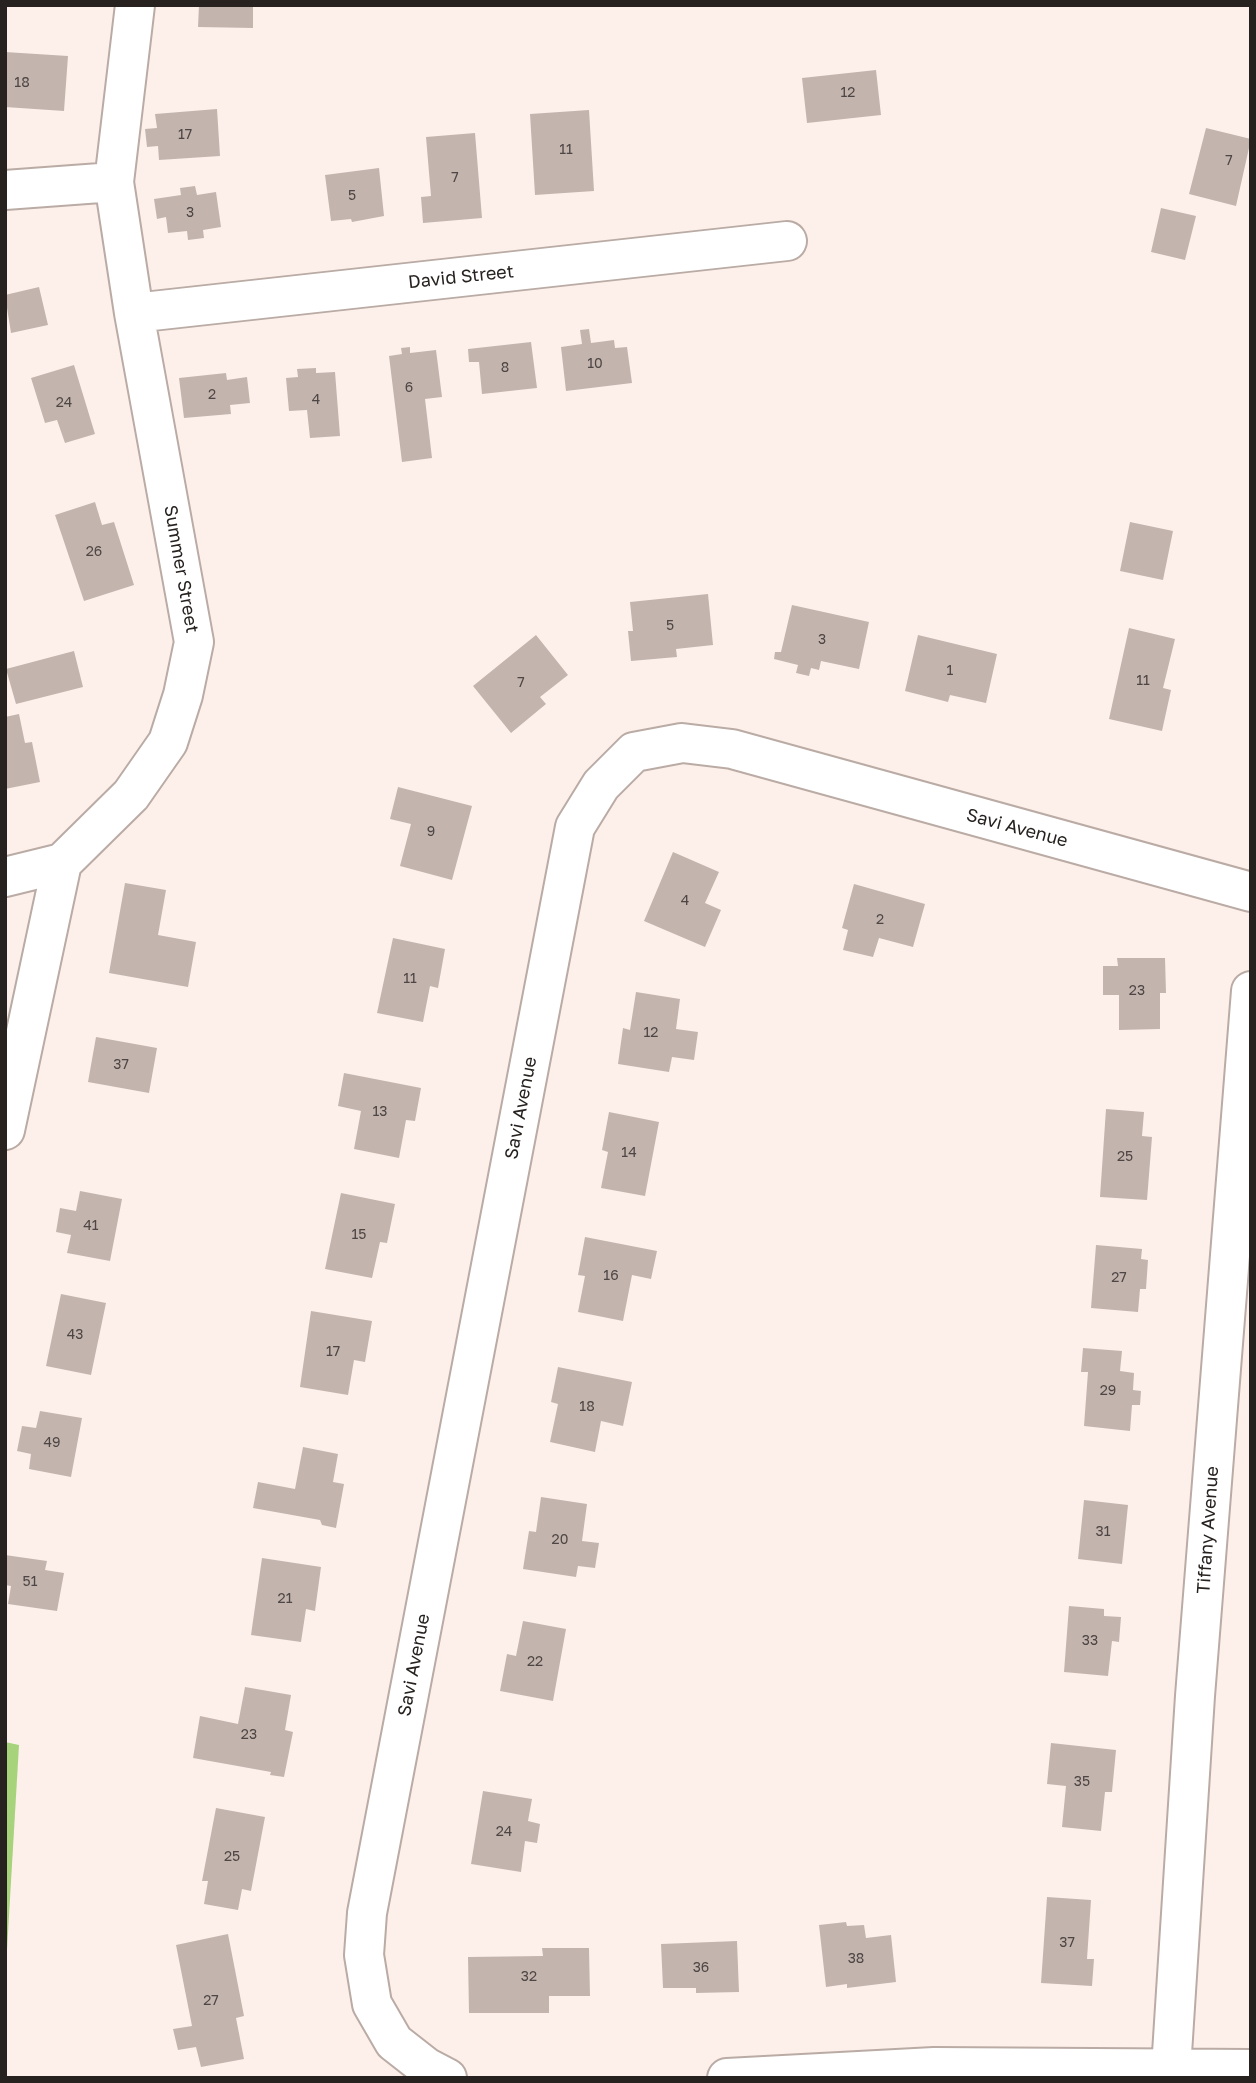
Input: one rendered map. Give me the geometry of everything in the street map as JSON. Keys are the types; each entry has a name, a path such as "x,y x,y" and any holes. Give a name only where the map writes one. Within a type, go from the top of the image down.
{"street":[{"name":"Summer Street","path":"62,863 131,795 167,742 183,695 194,642 134,313 114,182 135,5"},
{"path":"5,190 114,182"},
{"name":"David Street","path":"134,313 787,241"},
{"name":"Savi Avenue","path":"447,2078 426,2067 394,2042 372,2004 364,1955 367,1913 575,827 601,785 634,752 682,743 732,750 1251,892"},
{"path":"5,877 62,863 5,1130"},
{"name":"Tiffany Avenue","path":"1171,2069 1195,1696 1244,1163 1251,991"},
{"path":"727,2078 934,2067 1251,2069"}],"green space":[{"path":"5,1742 19,1745 5,1984"}],"building":[{"path":"199,5 253,5 253,28 198,27"},
{"path":"5,52 68,56 64,111 5,107"},
{"path":"876,70 881,115 807,123 802,78"},
{"path":"217,109 220,156 159,160 158,146 147,147 145,129 157,128 155,114"},
{"path":"589,110 594,191 535,195 530,114"},
{"path":"1206,128 1251,139 1236,206 1189,194"},
{"path":"475,133 482,218 423,223 421,197 431,196 426,137"},
{"path":"379,168 384,216 352,222 351,219 331,221 325,175"},
{"path":"195,186 197,195 216,192 221,227 203,230 204,238 188,240 187,231 168,233 166,217 157,219 154,199 181,195 180,188"},
{"path":"1161,208 1196,216 1185,260 1151,252"},
{"path":"39,287 48,325 11,333 5,295"},
{"path":"589,329 591,343 614,340 615,348 627,347 632,383 566,391 561,347 582,344 580,330"},
{"path":"531,342 537,388 482,394 479,362 469,362 468,349"},
{"path":"410,347 410,353 436,350 442,397 425,399 432,458 402,462 389,356 402,354 401,348"},
{"path":"74,365 95,434 65,443 57,420 45,423 31,378"},
{"path":"316,368 316,373 335,372 340,436 310,438 307,410 289,411 286,378 298,377 297,369"},
{"path":"226,373 227,380 247,377 250,403 230,405 231,414 184,418 179,378"},
{"path":"95,502 102,525 114,522 134,585 84,601 55,515"},
{"path":"1130,522 1173,531 1163,580 1120,571"},
{"path":"708,594 713,645 676,649 677,657 631,661 628,631 633,631 630,602"},
{"path":"792,605 869,622 859,669 821,661 819,670 811,668 809,676 796,673 798,665 774,659 775,652 781,652"},
{"path":"1129,628 1175,639 1163,688 1171,690 1162,731 1109,719"},
{"path":"536,635 568,675 540,697 546,704 511,733 473,686"},
{"path":"918,635 997,654 986,703 950,695 948,702 905,691"},
{"path":"74,651 83,687 16,704 6,669"},
{"path":"19,714 25,743 32,742 40,782 5,789 5,717"},
{"path":"398,787 472,806 452,880 400,866 411,824 390,819"},
{"path":"673,852 719,872 705,903 721,910 705,947 644,921"},
{"path":"125,883 166,890 158,935 196,942 188,987 109,973"},
{"path":"854,884 925,904 913,947 879,938 873,957 843,950 848,930 842,928"},
{"path":"393,938 445,949 438,988 430,986 423,1022 377,1013"},
{"path":"1117,958 1165,958 1166,993 1160,993 1160,1029 1119,1030 1119,995 1103,995 1103,966 1118,966"},
{"path":"636,992 680,999 676,1029 698,1032 694,1060 672,1057 669,1072 618,1064 623,1028 630,1030"},
{"path":"96,1037 157,1048 149,1093 88,1082"},
{"path":"344,1073 421,1088 415,1121 406,1120 399,1158 354,1149 361,1111 338,1106"},
{"path":"1106,1109 1144,1112 1142,1136 1152,1137 1147,1200 1100,1197"},
{"path":"609,1112 659,1122 645,1196 601,1188 608,1152 602,1150"},
{"path":"80,1191 122,1199 110,1261 67,1253 71,1235 56,1232 60,1208 76,1211"},
{"path":"341,1193 395,1204 387,1243 380,1242 372,1278 325,1269"},
{"path":"585,1237 657,1251 651,1279 632,1275 623,1321 578,1312 585,1276 578,1275"},
{"path":"1096,1245 1142,1249 1141,1259 1148,1260 1146,1289 1140,1289 1138,1312 1091,1308"},
{"path":"61,1294 106,1303 91,1375 46,1366"},
{"path":"311,1311 372,1321 365,1362 354,1360 348,1395 300,1387"},
{"path":"1083,1348 1122,1351 1120,1371 1134,1373 1133,1390 1141,1391 1140,1405 1132,1405 1130,1431 1084,1426 1088,1372 1081,1372"},
{"path":"558,1367 632,1382 623,1426 601,1421 595,1452 550,1442 558,1404 551,1402"},
{"path":"40,1411 82,1418 71,1477 29,1469 31,1454 17,1451 22,1426 36,1428"},
{"path":"303,1447 338,1454 333,1482 344,1484 336,1528 322,1525 320,1520 253,1508 258,1482 295,1489"},
{"path":"541,1497 587,1504 582,1541 599,1543 595,1568 578,1566 576,1577 523,1569 529,1531 536,1532"},
{"path":"1084,1500 1128,1505 1122,1564 1078,1559"},
{"path":"5,1555 47,1561 45,1570 64,1573 57,1611 8,1604 11,1586 5,1585"},
{"path":"262,1558 321,1567 315,1611 306,1609 301,1642 251,1635"},
{"path":"1069,1606 1104,1609 1104,1616 1121,1617 1119,1642 1112,1641 1108,1676 1064,1672"},
{"path":"523,1621 566,1629 553,1701 500,1691 507,1654 516,1656"},
{"path":"245,1687 291,1695 285,1730 293,1732 284,1777 270,1775 271,1772 193,1758 200,1716 238,1724"},
{"path":"1051,1743 1116,1750 1112,1792 1105,1792 1101,1831 1062,1827 1066,1786 1047,1784"},
{"path":"483,1791 532,1799 528,1821 540,1824 537,1843 525,1841 521,1872 471,1864"},
{"path":"216,1808 265,1817 251,1891 242,1889 238,1910 204,1904 208,1881 202,1881"},
{"path":"1047,1897 1091,1900 1087,1959 1094,1959 1092,1986 1041,1983"},
{"path":"846,1922 847,1926 864,1925 866,1938 891,1935 896,1982 847,1988 847,1984 826,1987 819,1925"},
{"path":"228,1934 244,2016 236,2018 244,2059 201,2067 196,2047 178,2050 173,2029 192,2026 176,1945"},
{"path":"737,1941 739,1992 696,1993 696,1988 663,1988 661,1944"},
{"path":"542,1948 589,1948 590,1996 549,1996 549,2013 469,2013 468,1957 543,1956"}]}
